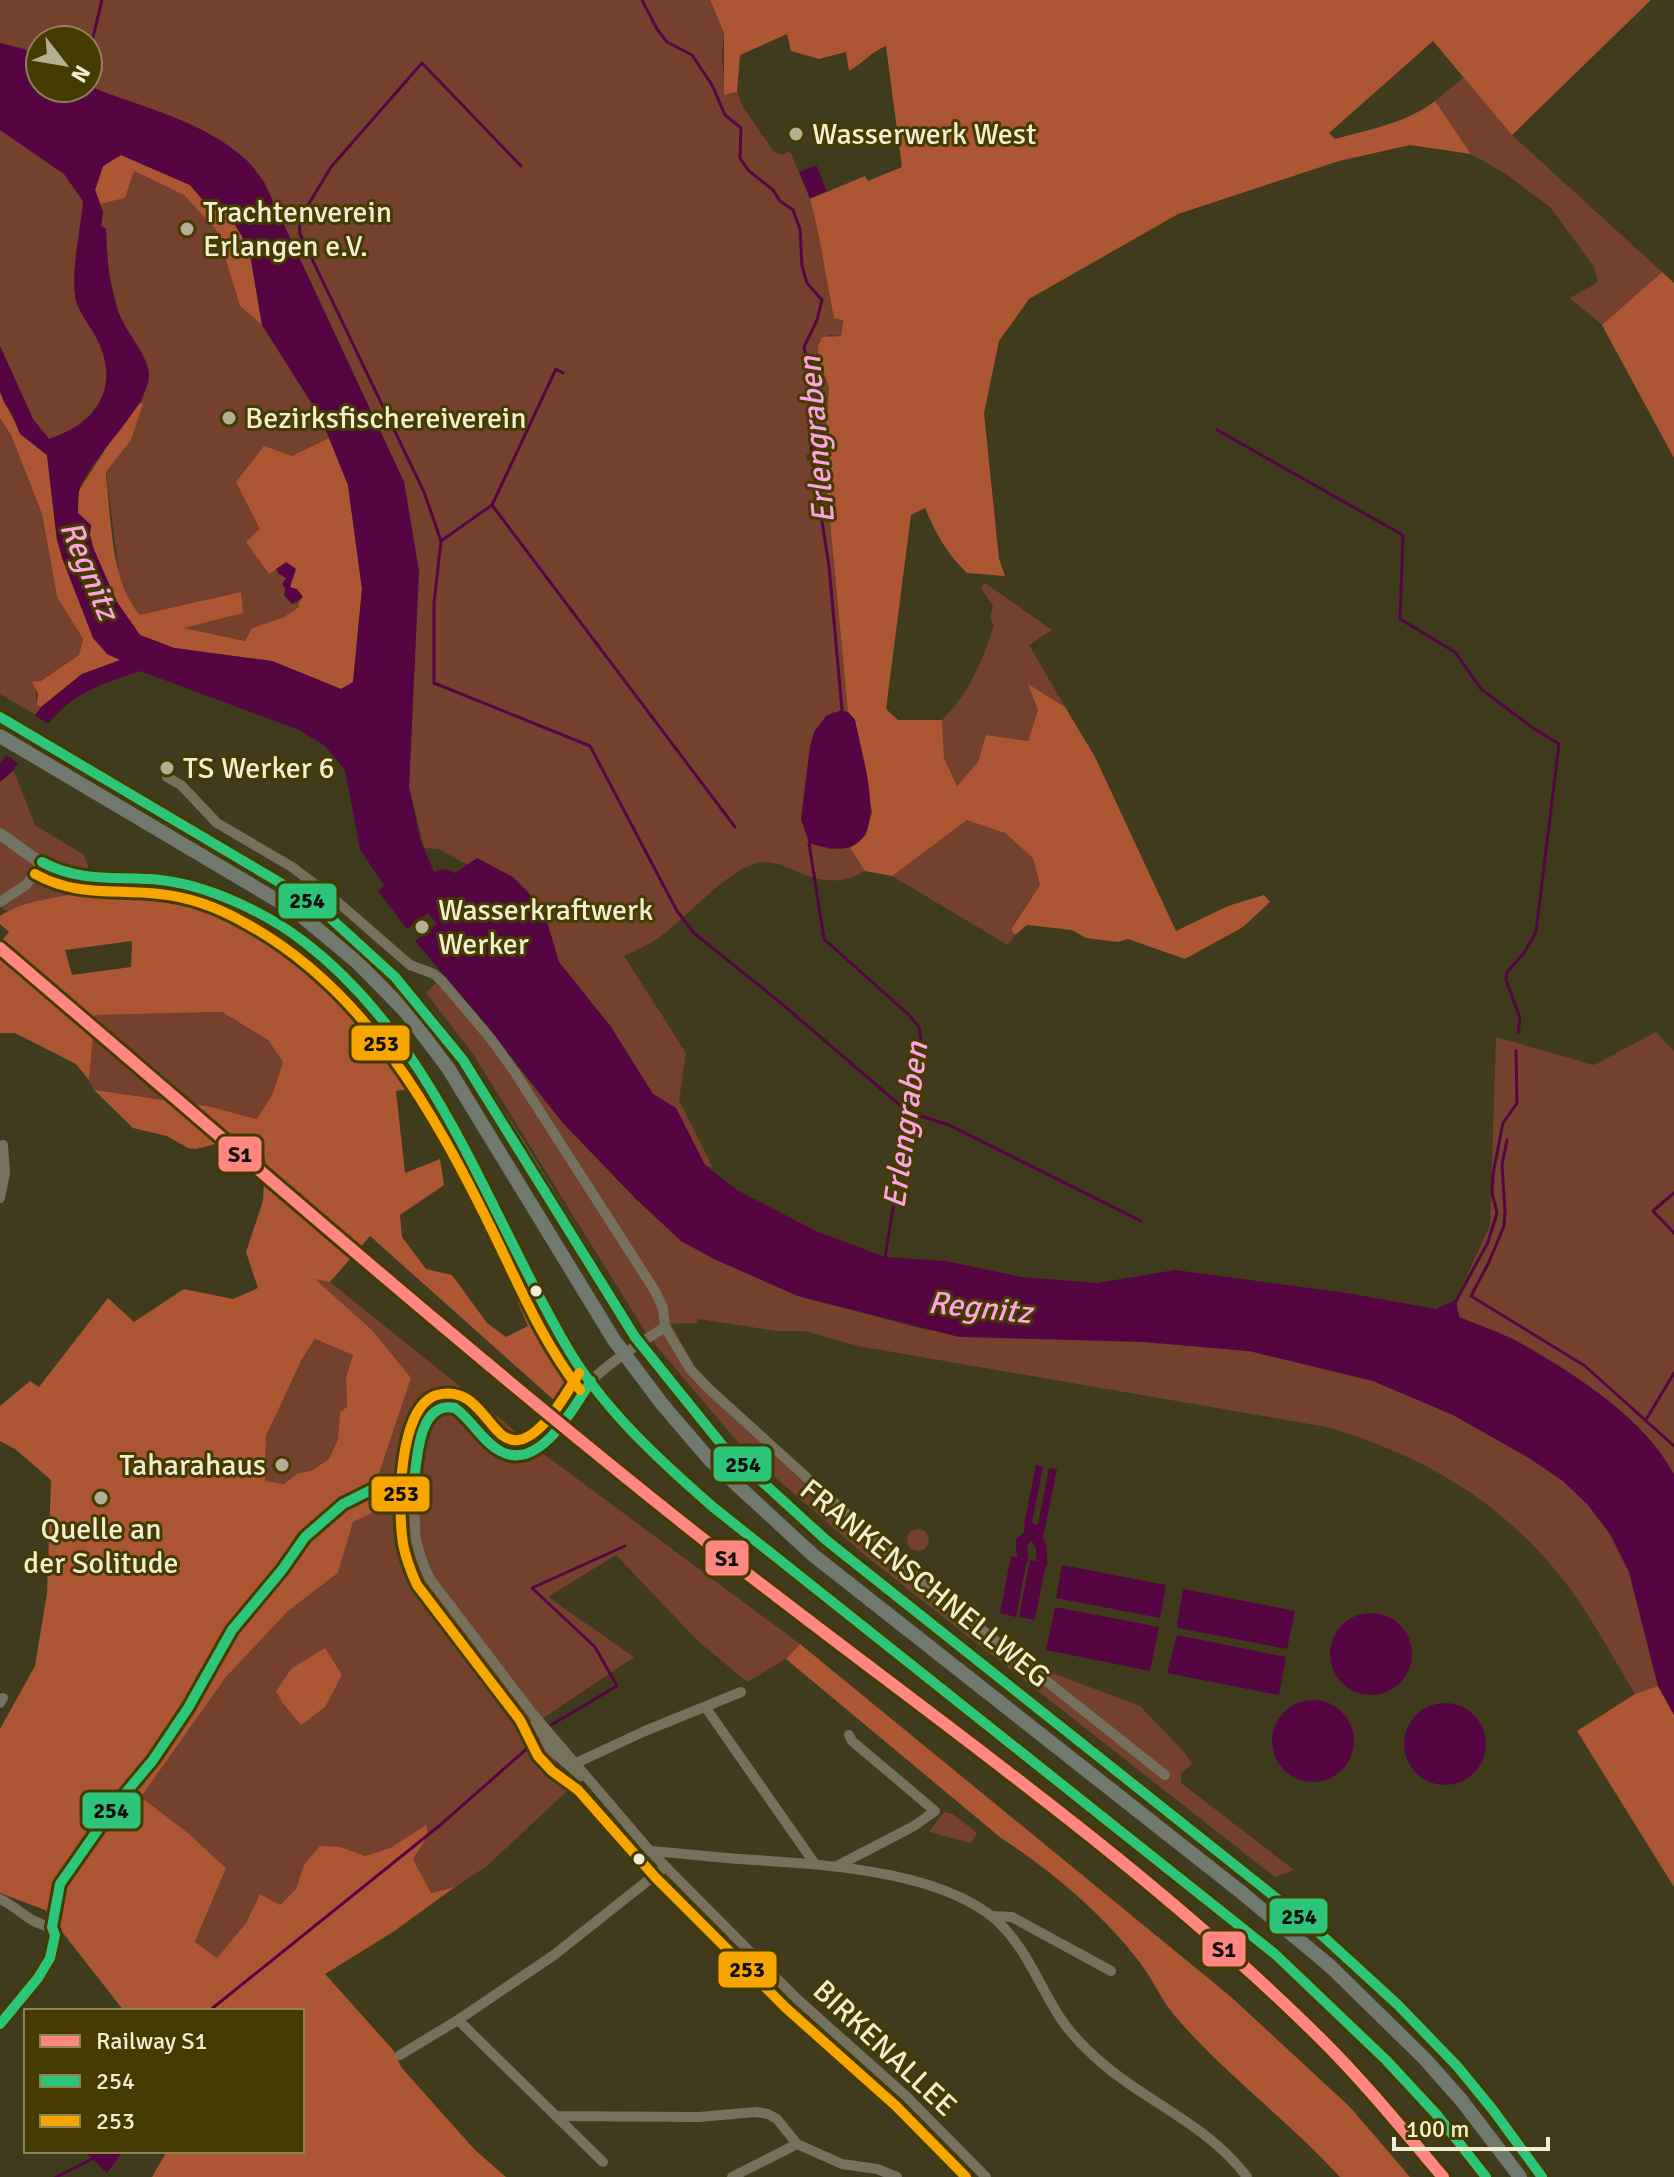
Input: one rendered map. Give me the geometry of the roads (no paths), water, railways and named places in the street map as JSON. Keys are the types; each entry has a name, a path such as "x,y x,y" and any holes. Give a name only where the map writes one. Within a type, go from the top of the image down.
{"highway":[{"name":"FRANKENSCHNELLWEG","path":"3,719 294,891 327,915 395,977 463,1060 635,1337 722,1445 826,1540 1314,1928 1390,1996 1478,2090 1542,2177"},
{"name":"FRANKENSCHNELLWEG","path":"0,736 297,912 381,984 422,1031 448,1068 614,1340 709,1459 813,1555 1241,1892 1360,1993 1462,2101 1520,2177"}],"main road":[{"path":"0,834 61,873 78,878 164,880 214,893 278,925 345,977 394,1032 440,1101 499,1211 548,1313 591,1381 629,1429 695,1492 1275,1954 1356,2028 1412,2086 1486,2177"}],"street":[{"path":"167,777 181,785 217,823 292,867 410,965 434,974 442,981 491,1039 534,1100 655,1291 663,1308 665,1327 697,1378 924,1584 1165,1775"},
{"path":"0,902 26,885 42,862"},
{"path":"0,1198 5,1173 3,1145"},
{"path":"532,1713 425,1570 417,1541 414,1482 427,1422 440,1409 450,1407 460,1410 499,1450 508,1454 523,1454 536,1449 548,1439 591,1381 665,1327"},
{"path":"0,2024 38,1978 50,1958 60,1884 113,1808 153,1760 188,1708 232,1630 305,1537 343,1504 373,1489 414,1482"},
{"path":"576,1763 741,1692"},
{"path":"706,1708 815,1864"},
{"name":"BIRKENALLEE","path":"532,1713 587,1780"},
{"name":"BIRKENALLEE","path":"532,1713 550,1749 587,1780 665,1867 796,1998 906,2096 981,2175"},
{"path":"839,1865 914,1826 935,1811 852,1741 849,1735"},
{"path":"650,1851 839,1865 940,1890 973,1904 993,1916 1014,1941 1059,2017 1085,2048 1105,2066 1213,2142 1247,2177"},
{"path":"400,2055 554,1955 665,1867"},
{"path":"0,1899 24,1918 52,1927"},
{"path":"993,1916 1012,1917 1111,1971"},
{"path":"458,2020 603,2162"},
{"path":"556,2116 768,2114 777,2119 797,2144 842,2164 877,2169 897,2177"},
{"path":"732,2177 797,2144"}],"water":[{"name":"Regnitz","path":"0,43 24,49 24,104 104,104 104,92 212,135 250,163 264,182 404,482 419,571 409,786 420,839 434,872 445,869 455,873 477,858 513,877 529,893 545,915 559,962 611,1027 653,1094 676,1108 705,1165 737,1190 816,1231 885,1257 946,1261 1021,1277 1097,1283 1175,1270 1347,1293 1436,1309 1456,1300 1459,1317 1522,1344 1608,1400 1646,1436 1674,1475 1674,1715 1658,1686 1629,1572 1610,1534 1588,1505 1563,1481 1453,1415 1373,1381 1249,1351 1144,1342 959,1337 798,1296 681,1241 562,1122 484,1022 415,941 437,924 428,913 407,929 378,891 384,886 360,849 345,770 325,746 299,730 140,671 96,688 66,706 0,782 0,764 41,707 82,674 120,660 107,654 93,638 62,558 47,455 20,434 0,392 0,346 33,419 49,439 80,424 92,413 105,388 104,356 78,306 74,291 83,201 64,174 0,130","holes":["121,155 190,185 202,199 223,205 249,248 262,325 321,418 348,485 362,589 353,682 341,689 272,661 174,648 140,635 117,602 94,550 91,525 78,513 79,491 86,475 131,416 147,387 149,374 145,360 119,314 113,293 106,229 101,226 103,212 95,190 103,166"]},
{"path":"816,165 827,191 810,198 799,172"},
{"path":"286,562 296,569 290,587 297,589 303,597 292,604 284,595 286,590 282,584 286,578 276,569"},
{"path":"842,710 855,720 865,763 870,811 867,830 857,843 838,849 809,843 801,819 814,732 826,716"},
{"path":"1036,1465 1043,1467 1031,1528 1024,1524"},
{"path":"1049,1468 1057,1469 1045,1528 1037,1529"},
{"path":"1011,1556 1027,1560 1016,1617 1000,1613"},
{"path":"1030,1560 1046,1563 1035,1620 1019,1617"},
{"path":"1062,1565 1166,1585 1160,1618 1056,1598"},
{"path":"1183,1589 1295,1611 1287,1649 1178,1628"},
{"path":"1055,1607 1159,1627 1150,1671 1046,1650"},
{"path":"1371,1613 1387,1616 1400,1625 1409,1638 1412,1654 1409,1670 1400,1683 1387,1692 1371,1695 1355,1692 1342,1683 1333,1670 1330,1654 1333,1638 1342,1625 1355,1616"},
{"path":"1177,1635 1286,1657 1279,1695 1167,1673"},
{"path":"1313,1700 1329,1703 1342,1712 1351,1725 1354,1741 1351,1757 1342,1770 1329,1779 1313,1782 1297,1779 1284,1770 1275,1757 1272,1741 1275,1725 1284,1712 1297,1703"},
{"path":"1445,1703 1461,1706 1474,1715 1483,1728 1486,1744 1483,1760 1474,1773 1461,1782 1445,1785 1429,1782 1416,1773 1407,1760 1404,1744 1407,1728 1416,1715 1429,1706"},
{"path":"86,2153 122,2153 107,2173"}],"waterway":[{"path":"96,24 102,0"},
{"name":"Erlengraben","path":"642,0 667,42 692,55 712,85 725,115 741,128 740,158 748,170 793,210 800,229 802,266 807,283 822,300 817,320 804,347 815,406 811,451 829,566 842,710"},
{"path":"441,541 424,492 300,234 299,220 331,167 422,63 521,166"},
{"path":"563,373 556,369 492,505 441,541 434,603 434,683 590,746 677,911 694,933 908,1112 949,1125 1141,1221"},
{"path":"1217,430 1401,534 1400,619 1455,652 1481,689 1559,744 1536,932 1524,953 1507,972 1506,980 1520,1018 1518,1033"},
{"path":"492,505 735,827"},
{"name":"Erlengraben","path":"809,843 824,939 919,1027 921,1041 885,1257"},
{"path":"1455,1303 1488,1242 1497,1213 1492,1193 1493,1174 1503,1123 1517,1103 1516,1051"},
{"path":"1507,1140 1502,1165 1504,1226 1471,1296 1585,1366 1674,1446"},
{"path":"1674,1193 1653,1211 1674,1233"},
{"path":"1647,1418 1674,1373"},
{"path":"1023,1559 1021,1542 1029,1536 1030,1527"},
{"path":"1039,1529 1037,1539 1041,1546 1042,1563"},
{"path":"551,1725 617,1686 595,1647 532,1588 625,1546"},
{"path":"211,2009 439,1826 538,1739"},
{"path":"56,2177 92,2159"}],"rail line":[{"name":"S1","path":"0,948 528,1398 786,1604 1023,1783 1177,1908 1323,2041 1443,2177"}],"place":[{"name":"Wasserwerk West","path":"796,134"},
{"name":"Trachtenverein Erlangen e.V.","path":"187,229"},
{"name":"Bezirksfischereiverein","path":"229,418"},
{"name":"TS Werker 6","path":"167,768"},
{"name":"Wasserkraftwerk Werker","path":"422,927"},
{"name":"Taharahaus","path":"282,1465"},
{"name":"Quelle an der Solitude","path":"101,1498"}]}
